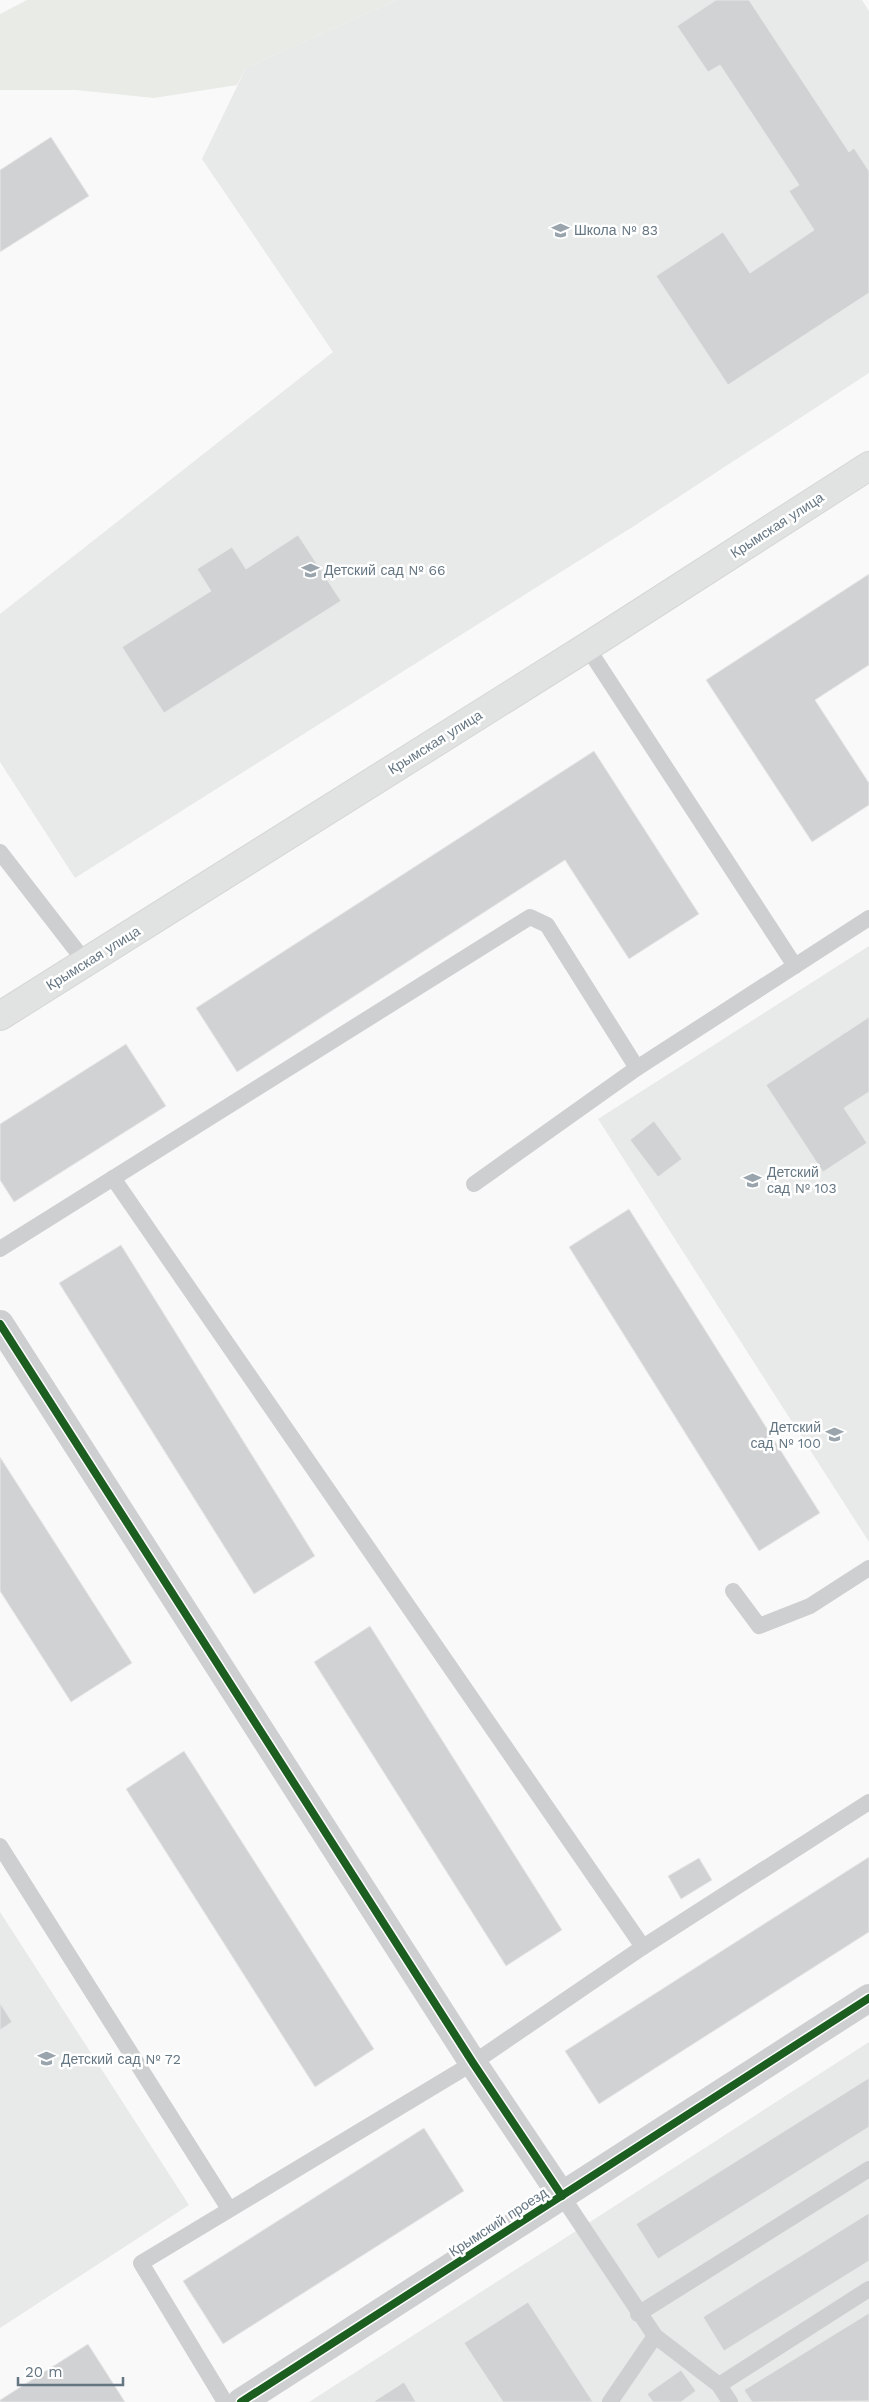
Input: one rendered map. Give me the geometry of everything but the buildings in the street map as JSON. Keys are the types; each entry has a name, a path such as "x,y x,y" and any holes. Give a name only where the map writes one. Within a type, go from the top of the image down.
{"main road":[{"name":"Крымская улица","path":"0,1016 587,647 869,466"}],"street":[{"path":"0,1324 473,2063 562,2196"},
{"name":"Крымский проезд","path":"242,2402 869,1998"}],"lane":[{"path":"587,647 795,966"},
{"path":"0,852 86,963"},
{"path":"0,1249 530,917 547,925 637,1068"},
{"path":"474,1184 637,1068 869,918"},
{"path":"113,1178 643,1947"},
{"path":"733,1591 759,1626 810,1606 869,1568"},
{"path":"225,2402 141,2263 473,2063 643,1947 869,1802"},
{"path":"0,1846 229,2209"},
{"path":"638,2314 869,2169"},
{"path":"562,2196 638,2314 655,2336 718,2385 730,2402"},
{"path":"718,2385 869,2289"},
{"path":"610,2402 655,2336"}],"shaded area":[{"path":"27,0 397,0 246,68 237,85 154,98 76,90 0,90 0,14"},
{"path":"397,0 862,0 869,11 869,373 634,526 75,878 0,762 0,614 333,352 202,159 246,68"},
{"name":"Детский сад № 103","path":"869,946 869,1542 598,1119"},
{"name":"Детский сад № 72","path":"0,1912 189,2205 0,2328"},
{"path":"869,2042 869,2402 309,2402 548,2249"}],"cycle path":[{"path":"0,1324 473,2063 562,2196"},
{"path":"241,2402 869,1998"}],"place":[{"name":"Школа № 83","path":"560,230"},
{"name":"Детский сад № 66","path":"310,570"},
{"name":"Детский сад № 103","path":"753,1180"},
{"name":"Детский сад № 100","path":"835,1435"},
{"name":"Детский сад № 72","path":"47,2059"}]}
